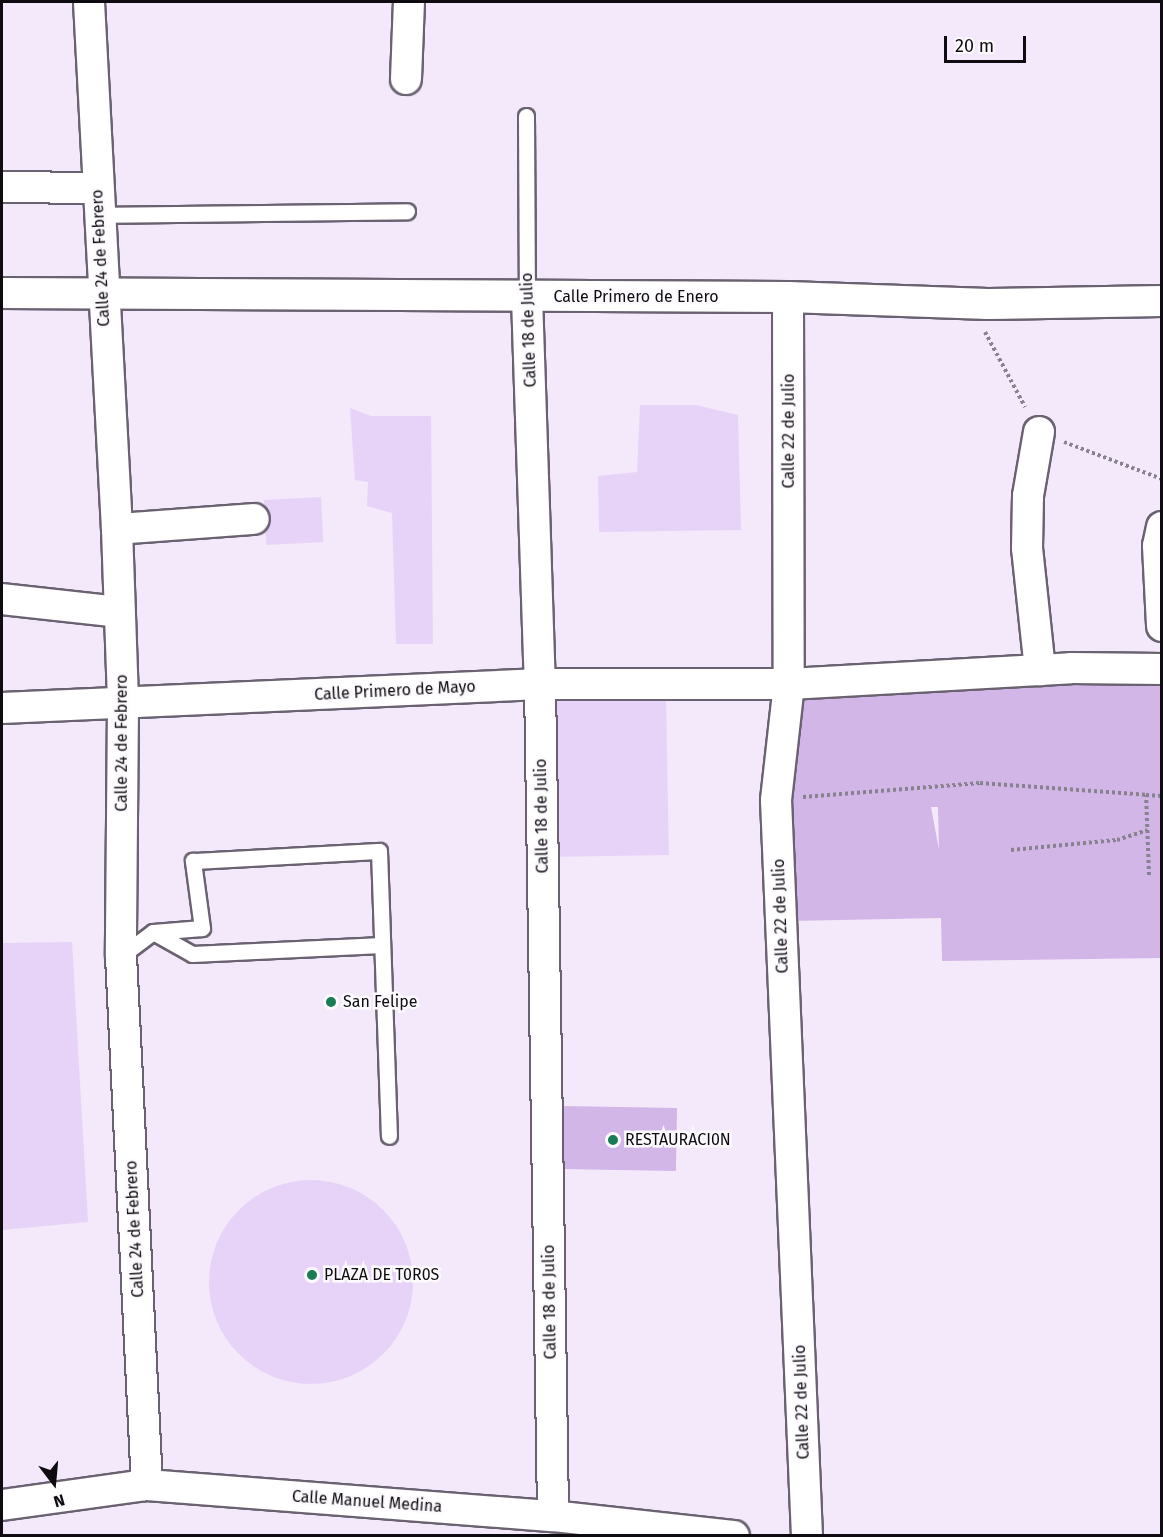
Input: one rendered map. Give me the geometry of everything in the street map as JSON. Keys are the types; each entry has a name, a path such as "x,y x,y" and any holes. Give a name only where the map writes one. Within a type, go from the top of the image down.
{"street":[{"name":"Calle 24 de Febrero","path":"89,2 102,292 117,529 123,705 121,956 147,1485"},
{"path":"406,79 409,2"},
{"path":"2,187 98,202"},
{"name":"Calle Primero de Enero","path":"2,293 788,297 988,304 1161,301"},
{"name":"Calle 18 de Julio","path":"527,297 540,684 553,1516"},
{"name":"Calle 22 de Julio","path":"788,297 789,684 776,800 807,1536"},
{"path":"1039,432 1028,496 1027,548 1040,670"},
{"path":"117,529 254,519"},
{"path":"1161,527 1158,546 1161,626"},
{"path":"2,599 119,612"},
{"name":"Calle Primero de Mayo","path":"2,708 123,705 540,684 789,684 1040,670 1161,669"},
{"name":"Calle Manuel Medina","path":"2,1504 147,1485 553,1516 734,1536"}],"lane":[{"name":"Calle 18 de Julio","path":"525,116 527,297"},
{"path":"98,202 407,211"},
{"path":"121,956 153,932 202,928 193,861 379,851 389,1136"},
{"path":"153,932 192,954 382,945"}],"path":[{"path":"776,800 980,783 1161,796"},
{"path":"1146,795 1149,875"},
{"path":"1011,850 1118,840 1147,830"}],"shaded area":[{"path":"640,405 696,405 738,415 741,530 599,532 598,476 637,472"},
{"path":"350,408 371,416 431,416 433,644 396,644 392,513 367,506 368,482 355,480"},
{"path":"321,497 323,542 266,545 264,500"},
{"path":"666,694 669,855 549,857 546,696"},
{"path":"72,942 88,1222 2,1230 2,943"},
{"name":"PLAZA DE T0R0S","path":"301,1180 321,1180 341,1184 359,1192 376,1203 390,1217 409,1252 413,1282 409,1312 401,1330 390,1347 376,1361 341,1380 321,1384 301,1384 281,1380 263,1372 246,1361 232,1347 213,1312 209,1292 209,1272 213,1252 221,1234 232,1217 246,1203 281,1184"}],"building":[{"path":"1162,677 1162,958 942,961 941,918 789,921 785,814 797,690","holes":["931,807 938,807 939,850"]},
{"name":"RESTAURACI0N","path":"548,1106 677,1108 676,1171 547,1169"}],"place":[{"name":"San Felipe","path":"331,1002"},
{"name":"RESTAURACI0N","path":"613,1140"},
{"name":"PLAZA DE T0R0S","path":"312,1275"}]}
